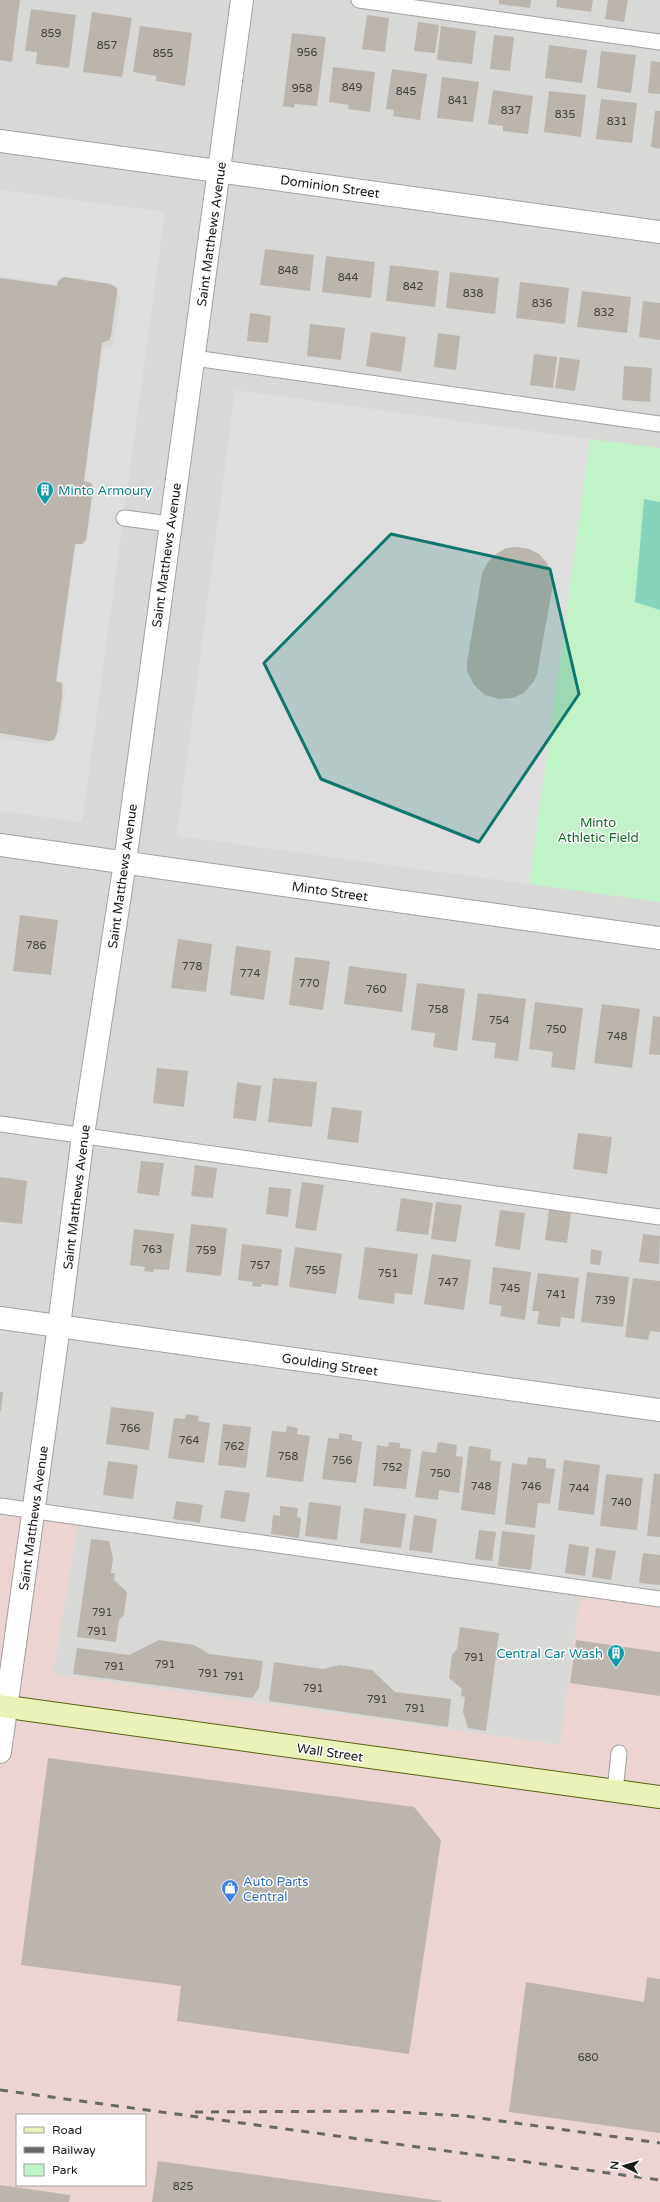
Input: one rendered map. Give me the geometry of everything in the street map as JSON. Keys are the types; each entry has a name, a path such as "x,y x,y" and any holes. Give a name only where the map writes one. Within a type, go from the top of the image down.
{"main road":[{"name":"Wall Street","path":"3,1707 660,1797"}],"street":[{"name":"Saint Matthews Avenue","path":"0,1752 3,1707 34,1510 83,1135 124,862 220,171 242,0"},
{"name":"Dominion Street","path":"0,141 660,232"},
{"name":"Minto Street","path":"0,845 660,938"},
{"name":"Goulding Street","path":"0,1318 660,1410"}],"lane":[{"path":"359,0 660,42"},
{"path":"194,358 660,424"},
{"path":"124,518 170,524"},
{"path":"0,1124 660,1217"},
{"path":"0,1506 660,1599"},
{"path":"615,1791 619,1753"}],"highlighted area":[{"path":"391,534 550,569 579,694 479,842 321,779 264,663"}],"shaded area":[{"path":"0,0 660,0 660,1600 581,1589 561,1745 52,1674 79,1518 0,1507"},
{"path":"0,190 165,212 82,822 0,811 0,737 2,739 45,744 59,734 66,686 57,681 76,545 83,545 87,540 94,488 91,482 84,481 103,347 113,348 120,298 116,285 61,276 55,284 0,276"},
{"path":"235,390 590,439 529,884 177,836"},
{"path":"0,1508 79,1518 53,1674 560,1745 581,1589 660,1601 660,2202 0,2202"}],"green space":[{"name":"Minto Athletic Field","path":"590,439 660,448 660,902 529,884"},
{"path":"644,499 660,502 660,610 635,602"}],"building":[{"path":"0,0 20,0 12,62 0,60"},
{"path":"499,0 531,0 530,8 499,4"},
{"path":"557,0 593,0 591,12 556,7"},
{"path":"608,0 628,0 624,22 605,19"},
{"path":"31,9 76,15 69,68 36,64 37,52 25,51"},
{"path":"92,12 132,18 122,77 83,72"},
{"path":"367,15 389,18 385,52 362,49"},
{"path":"418,22 439,25 435,53 414,51"},
{"path":"140,26 192,33 185,86 156,81 156,76 133,72"},
{"path":"441,26 476,31 472,64 437,60"},
{"path":"292,33 326,37 317,106 295,104 294,108 283,106"},
{"path":"494,35 514,37 510,71 490,69"},
{"path":"549,45 587,50 582,83 545,78"},
{"path":"601,51 636,55 631,93 597,88"},
{"path":"651,61 660,62 660,94 648,93"},
{"path":"333,67 375,72 370,112 348,109 349,105 329,102"},
{"path":"392,69 427,74 420,120 393,116 394,110 386,109"},
{"path":"442,77 479,82 473,122 437,118"},
{"path":"493,90 533,96 528,134 503,131 503,126 488,124"},
{"path":"549,91 586,95 581,137 544,132"},
{"path":"601,99 637,103 632,143 596,139"},
{"path":"655,111 660,111 660,149 651,147"},
{"path":"265,249 314,255 310,291 260,285"},
{"path":"326,256 375,262 371,298 322,292"},
{"path":"390,265 439,271 435,307 386,301"},
{"path":"450,272 499,278 495,314 446,308"},
{"name":"Minto Armoury","path":"64,277 110,284 117,288 117,293 111,336 109,340 102,343 84,481 91,483 93,488 86,540 82,544 75,544 56,681 62,683 62,697 57,733 54,740 49,741 0,733 0,278 57,286 58,281"},
{"path":"520,282 569,288 565,324 516,318"},
{"path":"582,291 631,297 627,333 577,327"},
{"path":"643,301 660,303 660,340 639,337"},
{"path":"250,313 271,316 268,343 247,341"},
{"path":"310,324 345,328 341,360 307,356"},
{"path":"371,332 406,337 401,372 366,366"},
{"path":"438,333 460,336 456,370 434,367"},
{"path":"534,354 557,357 553,388 530,385"},
{"path":"560,357 580,360 575,391 555,388"},
{"path":"624,366 652,368 650,402 622,400"},
{"path":"517,547 529,549 539,554 547,563 552,574 553,585 537,674 534,681 524,693 513,698 499,699 485,695 474,685 467,671 467,662 482,573 488,562 495,555 506,548"},
{"path":"20,915 58,920 51,975 13,971"},
{"path":"178,939 212,944 206,992 171,988"},
{"path":"236,946 271,951 264,1000 230,995"},
{"path":"295,957 330,961 323,1010 289,1005"},
{"path":"349,966 407,974 402,1012 344,1004"},
{"path":"417,983 465,989 457,1051 433,1047 435,1033 411,1030"},
{"path":"478,993 526,999 518,1061 494,1058 496,1043 472,1040"},
{"path":"535,1002 583,1008 575,1070 551,1067 553,1052 529,1049"},
{"path":"602,1004 640,1009 632,1068 594,1063"},
{"path":"653,1016 660,1017 660,1055 649,1054"},
{"path":"157,1068 188,1071 184,1107 153,1103"},
{"path":"273,1078 317,1082 312,1127 268,1122"},
{"path":"237,1082 261,1086 256,1121 233,1118"},
{"path":"332,1107 362,1111 358,1143 327,1139"},
{"path":"578,1133 612,1137 607,1174 573,1169"},
{"path":"141,1161 164,1163 159,1196 137,1193"},
{"path":"195,1165 217,1168 213,1198 191,1196"},
{"path":"0,1177 27,1181 22,1224 0,1222"},
{"path":"302,1182 324,1185 316,1231 295,1228"},
{"path":"269,1187 291,1189 288,1217 266,1214"},
{"path":"401,1198 433,1203 428,1235 396,1231"},
{"path":"436,1202 462,1205 456,1242 431,1239"},
{"path":"500,1210 525,1213 520,1250 495,1246"},
{"path":"549,1210 571,1213 567,1243 545,1240"},
{"path":"191,1224 227,1228 221,1276 186,1272"},
{"path":"134,1229 174,1234 169,1270 154,1269 153,1272 144,1271 145,1267 130,1265"},
{"path":"643,1234 660,1236 659,1264 639,1262"},
{"path":"242,1244 282,1249 278,1286 262,1284 261,1287 252,1286 253,1282 238,1280"},
{"path":"295,1247 342,1254 336,1294 289,1287"},
{"path":"365,1247 418,1254 412,1295 395,1293 394,1304 358,1299"},
{"path":"591,1249 602,1251 600,1265 590,1264"},
{"path":"432,1254 471,1260 464,1310 424,1304"},
{"path":"493,1267 531,1272 525,1320 500,1316 502,1306 489,1304"},
{"path":"587,1272 629,1277 623,1327 581,1322"},
{"path":"538,1273 579,1278 574,1319 561,1317 560,1327 537,1324 539,1311 532,1311"},
{"path":"633,1278 660,1281 660,1332 650,1331 648,1340 625,1337"},
{"path":"0,1392 3,1392 1,1411 0,1411"},
{"path":"111,1407 154,1412 149,1450 106,1444"},
{"path":"186,1414 199,1416 198,1421 210,1423 204,1463 168,1458 174,1418 185,1419"},
{"path":"223,1424 251,1427 246,1468 218,1465"},
{"path":"287,1426 298,1428 297,1434 310,1436 303,1482 266,1477 272,1431 286,1432"},
{"path":"339,1433 352,1435 352,1440 362,1442 356,1483 322,1479 328,1438 339,1439"},
{"path":"389,1442 400,1443 400,1448 411,1449 406,1489 373,1486 377,1445 388,1447"},
{"path":"438,1442 457,1445 456,1456 463,1457 459,1493 439,1490 438,1500 415,1497 422,1451 436,1453"},
{"path":"469,1446 491,1449 490,1460 501,1462 495,1515 461,1510"},
{"path":"528,1457 546,1459 546,1468 555,1469 550,1504 538,1503 535,1528 505,1524 512,1463 527,1465"},
{"path":"564,1460 600,1465 594,1515 558,1510"},
{"path":"108,1461 138,1465 133,1499 103,1495"},
{"path":"654,1473 660,1474 660,1537 647,1536"},
{"path":"606,1474 643,1478 637,1530 600,1526"},
{"path":"225,1490 250,1493 245,1522 220,1518"},
{"path":"176,1501 203,1505 200,1523 173,1519"},
{"path":"309,1502 341,1506 337,1540 305,1536"},
{"path":"280,1506 298,1508 297,1517 301,1518 299,1538 271,1534 273,1515 280,1516"},
{"path":"364,1508 406,1514 401,1548 360,1543"},
{"path":"414,1515 437,1519 432,1553 409,1550"},
{"path":"479,1530 496,1532 492,1561 475,1559"},
{"path":"502,1531 535,1535 531,1570 498,1566"},
{"path":"91,1539 109,1541 113,1559 111,1573 115,1573 114,1580 127,1592 124,1615 119,1620 116,1642 77,1637"},
{"path":"569,1544 589,1547 585,1576 565,1573"},
{"path":"596,1548 616,1551 611,1580 592,1577"},
{"path":"643,1553 660,1555 660,1585 639,1583"},
{"path":"460,1627 499,1633 486,1731 468,1728 463,1712 465,1697 461,1696 462,1689 449,1678 452,1655 457,1649"},
{"path":"159,1640 194,1645 209,1654 263,1661 259,1688 252,1698 73,1674 77,1648 129,1655"},
{"name":"Central Car Wash","path":"576,1640 660,1652 660,1696 570,1683"},
{"path":"274,1662 323,1669 340,1665 372,1670 395,1692 451,1699 448,1727 269,1701"},
{"name":"Auto Parts Central","path":"48,1758 414,1807 441,1840 409,2054 177,2021 181,1986 21,1965"},
{"path":"647,1977 660,1979 660,2133 509,2112 526,1982 644,2002"},
{"path":"158,2161 442,2201 442,2202 152,2202"},
{"path":"0,2185 70,2195 69,2202 0,2202"}],"railway":[{"path":"0,2090 660,2180"},
{"path":"195,2112 381,2111 465,2116 660,2143"}],"place":[{"name":"Minto Armoury","path":"45,505"},
{"name":"Central Car Wash","path":"616,1668"},
{"name":"Auto Parts Central","path":"230,1903"}]}
